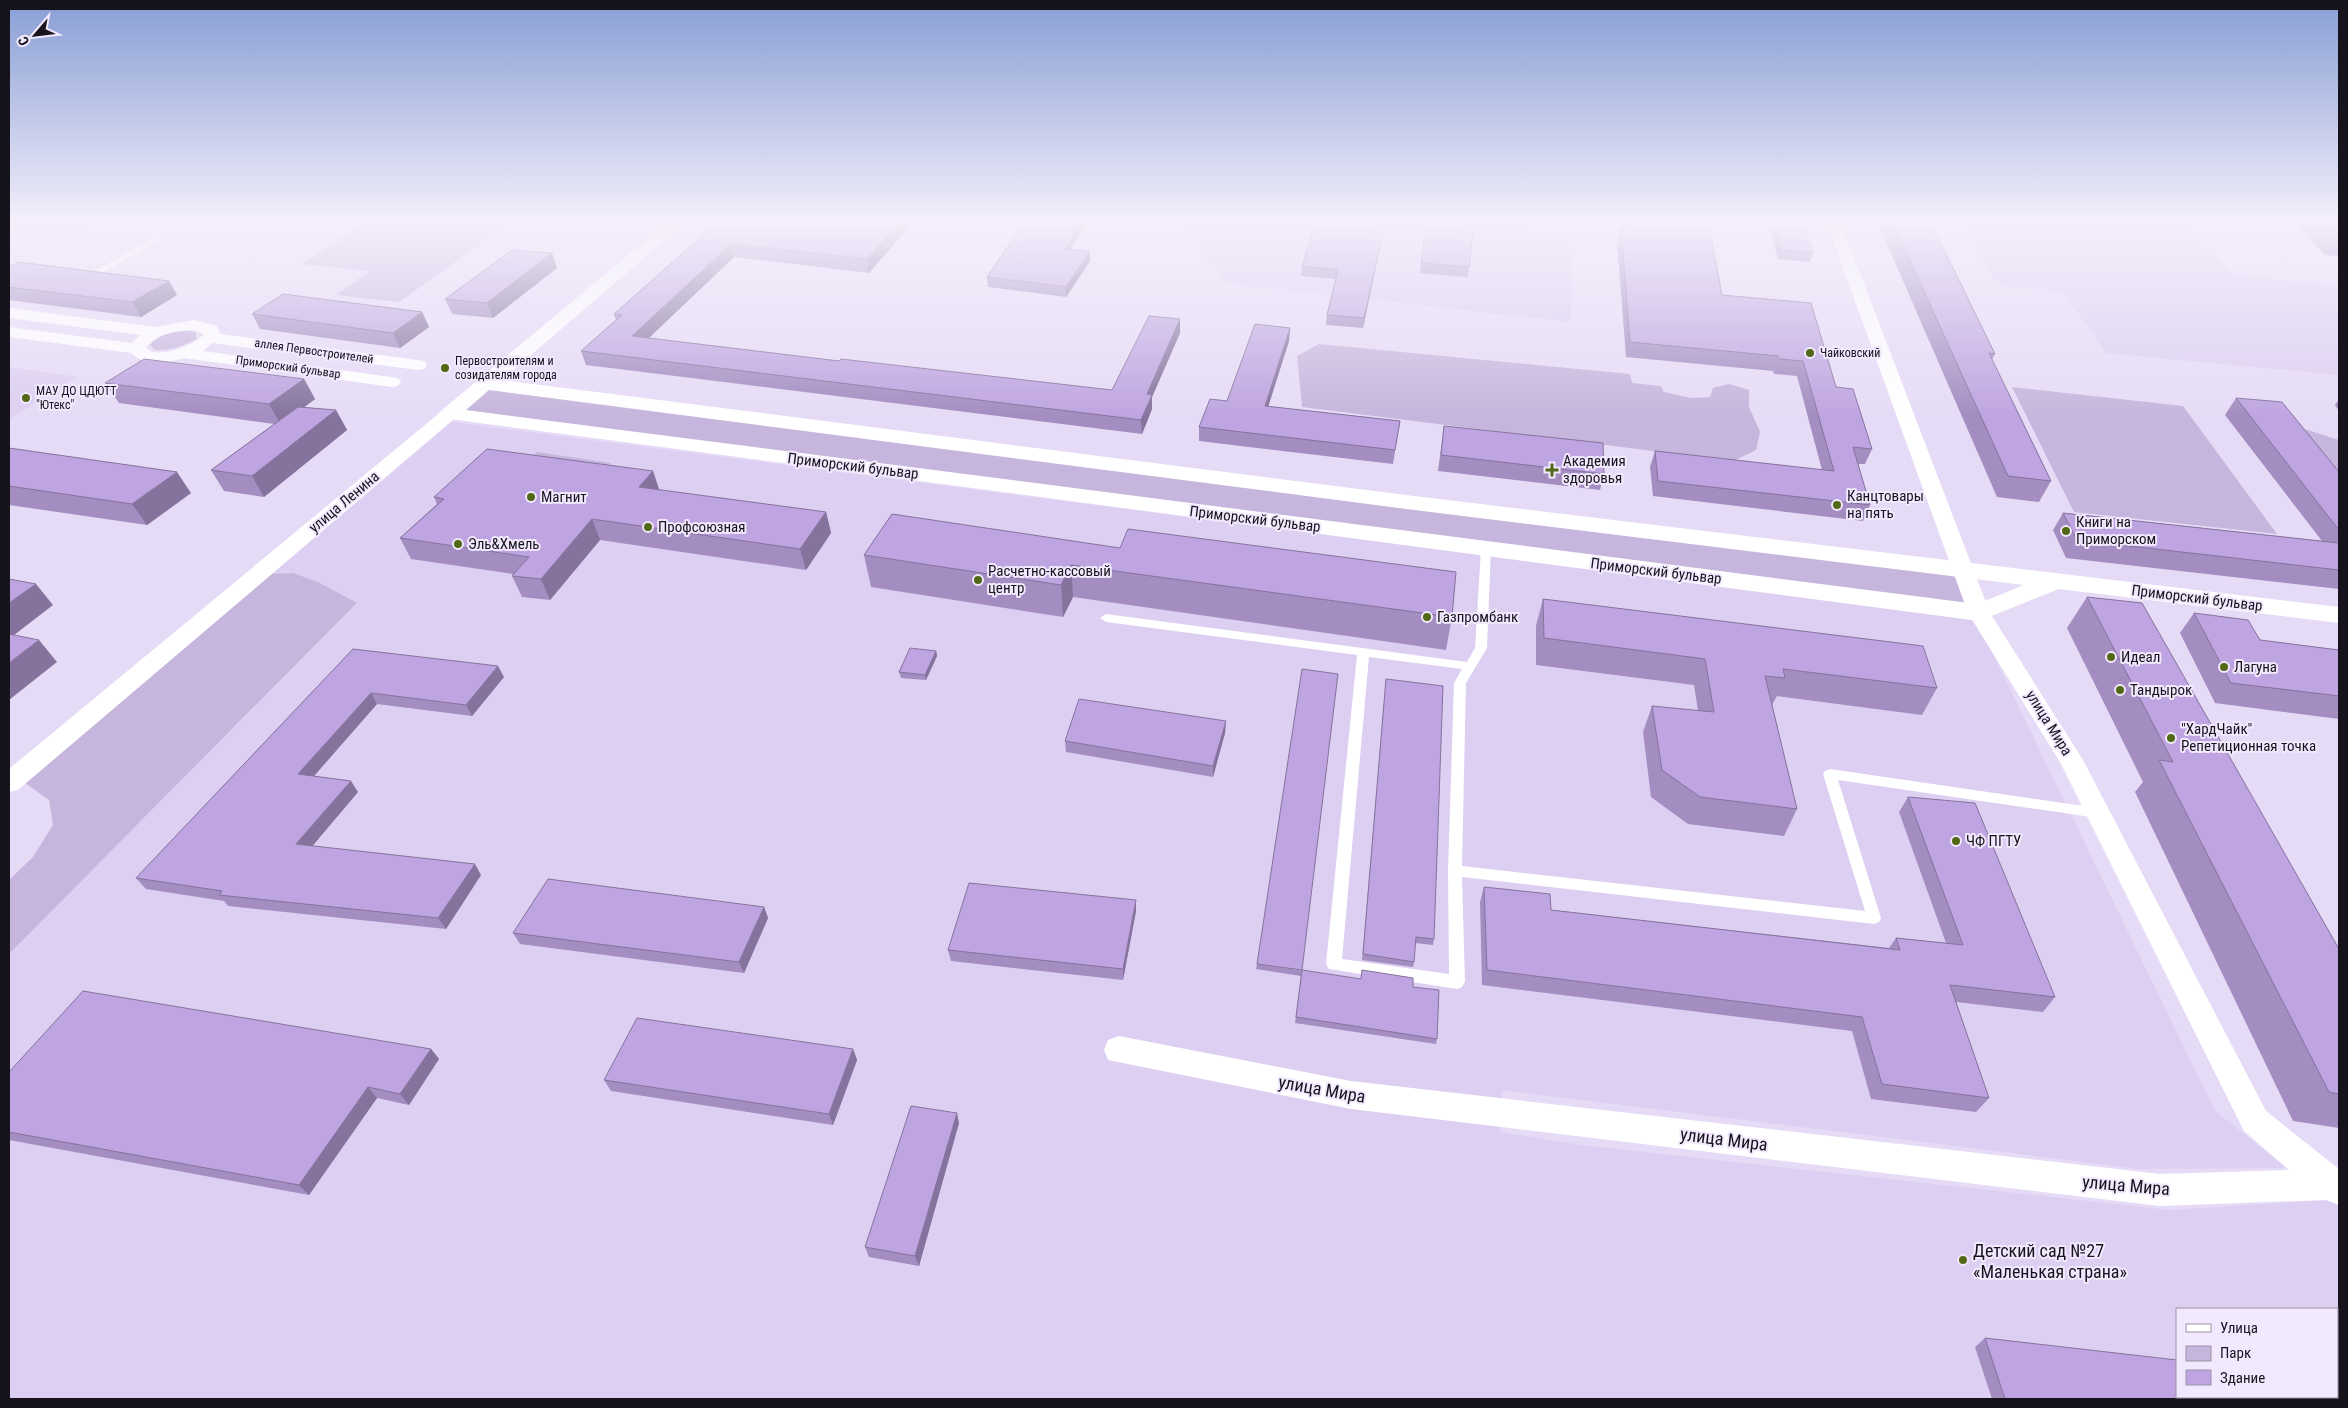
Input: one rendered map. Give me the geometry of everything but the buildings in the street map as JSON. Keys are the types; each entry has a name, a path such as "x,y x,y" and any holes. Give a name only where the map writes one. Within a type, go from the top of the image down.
{"street":[{"name":"улица Ленина","path":"9,783 602,287"},
{"name":"улица Мира","path":"1857,287 1979,613 2071,760 2255,1121 2336,1187"},
{"path":"9,313 157,332"},
{"path":"137,349 142,340 157,332 185,326 202,326 211,330 210,338"},
{"name":"Приморский бульвар","path":"9,332 137,349 143,356 151,357 184,353 392,382"},
{"name":"Приморский бульвар","path":"184,353 200,346 210,338"},
{"name":"аллея Первостроителей","path":"210,338 418,365"},
{"name":"Приморский бульвар","path":"487,384 1406,502 2339,615"},
{"name":"Приморский бульвар","path":"450,414 1979,613 2054,581"},
{"name":"улица Мира","path":"1118,1050 1351,1095 2160,1190 2336,1187"}],"lane":[{"path":"1363,652 1334,964 1457,982 1455,870 1460,682 1481,648 1486,549"},
{"path":"1106,618 1470,666"},
{"path":"1455,870 1874,918 1830,774 2098,813"}],"shaded area":[{"path":"1259,287 1571,287 1571,322"},
{"path":"2019,287 2339,287 2339,375 2106,353 2063,292"},
{"name":"МАУ ДО ЦДЮТТ \"Ютекс\"","path":"9,367 78,377 9,419"},
{"path":"452,422 1976,619 2215,1111 2287,1168 2140,1169 1502,1090 1500,1132 1582,1145 2170,1210 2329,1200 2339,1207 2339,1399 9,1399 9,954 357,604 318,582 293,573 272,574"}],"green space":[{"path":"348,287 421,287 399,302 336,295"},
{"path":"186,330 196,333 196,339 176,348 155,350 150,345 157,338 166,334"},
{"path":"1319,344 1630,374 1632,383 1661,386 1664,392 1691,398 1710,397 1713,388 1729,384 1749,390 1749,407 1760,432 1756,450 1733,461 1302,407 1297,356"},
{"path":"487,384 1962,570 1979,613 449,414"},
{"path":"2012,387 2183,406 2277,534 2074,512"},
{"path":"2282,422 2339,440 2339,492"},
{"path":"537,452 611,463 601,474 524,464"},
{"path":"293,573 318,582 357,603 9,954 9,880 33,857 53,825 49,800 25,783 272,574"}],"place":[{"name":"Чайковский","path":"1810,353"},
{"name":"Первостроителям и созидателям города","path":"445,368"},
{"name":"МАУ ДО ЦДЮТТ \"Ютекс\"","path":"26,398"},
{"name":"Академия здоровья","path":"1552,470"},
{"name":"Магнит","path":"531,497"},
{"name":"Канцтовары на пять","path":"1837,505"},
{"name":"Профсоюзная","path":"648,527"},
{"name":"Книги на Приморском","path":"2066,531"},
{"name":"Эль&Хмель","path":"458,544"},
{"name":"Расчетно-кассовый центр","path":"978,580"},
{"name":"Газпромбанк","path":"1427,617"},
{"name":"Идеал","path":"2111,657"},
{"name":"Лагуна","path":"2224,667"},
{"name":"Тандырок","path":"2120,690"},
{"name":"\"ХардЧайк\" Репетиционная точка","path":"2171,738"},
{"name":"ЧФ ПГТУ","path":"1956,841"},
{"name":"Детский сад №27 «Маленькая страна»","path":"1963,1260"}]}
